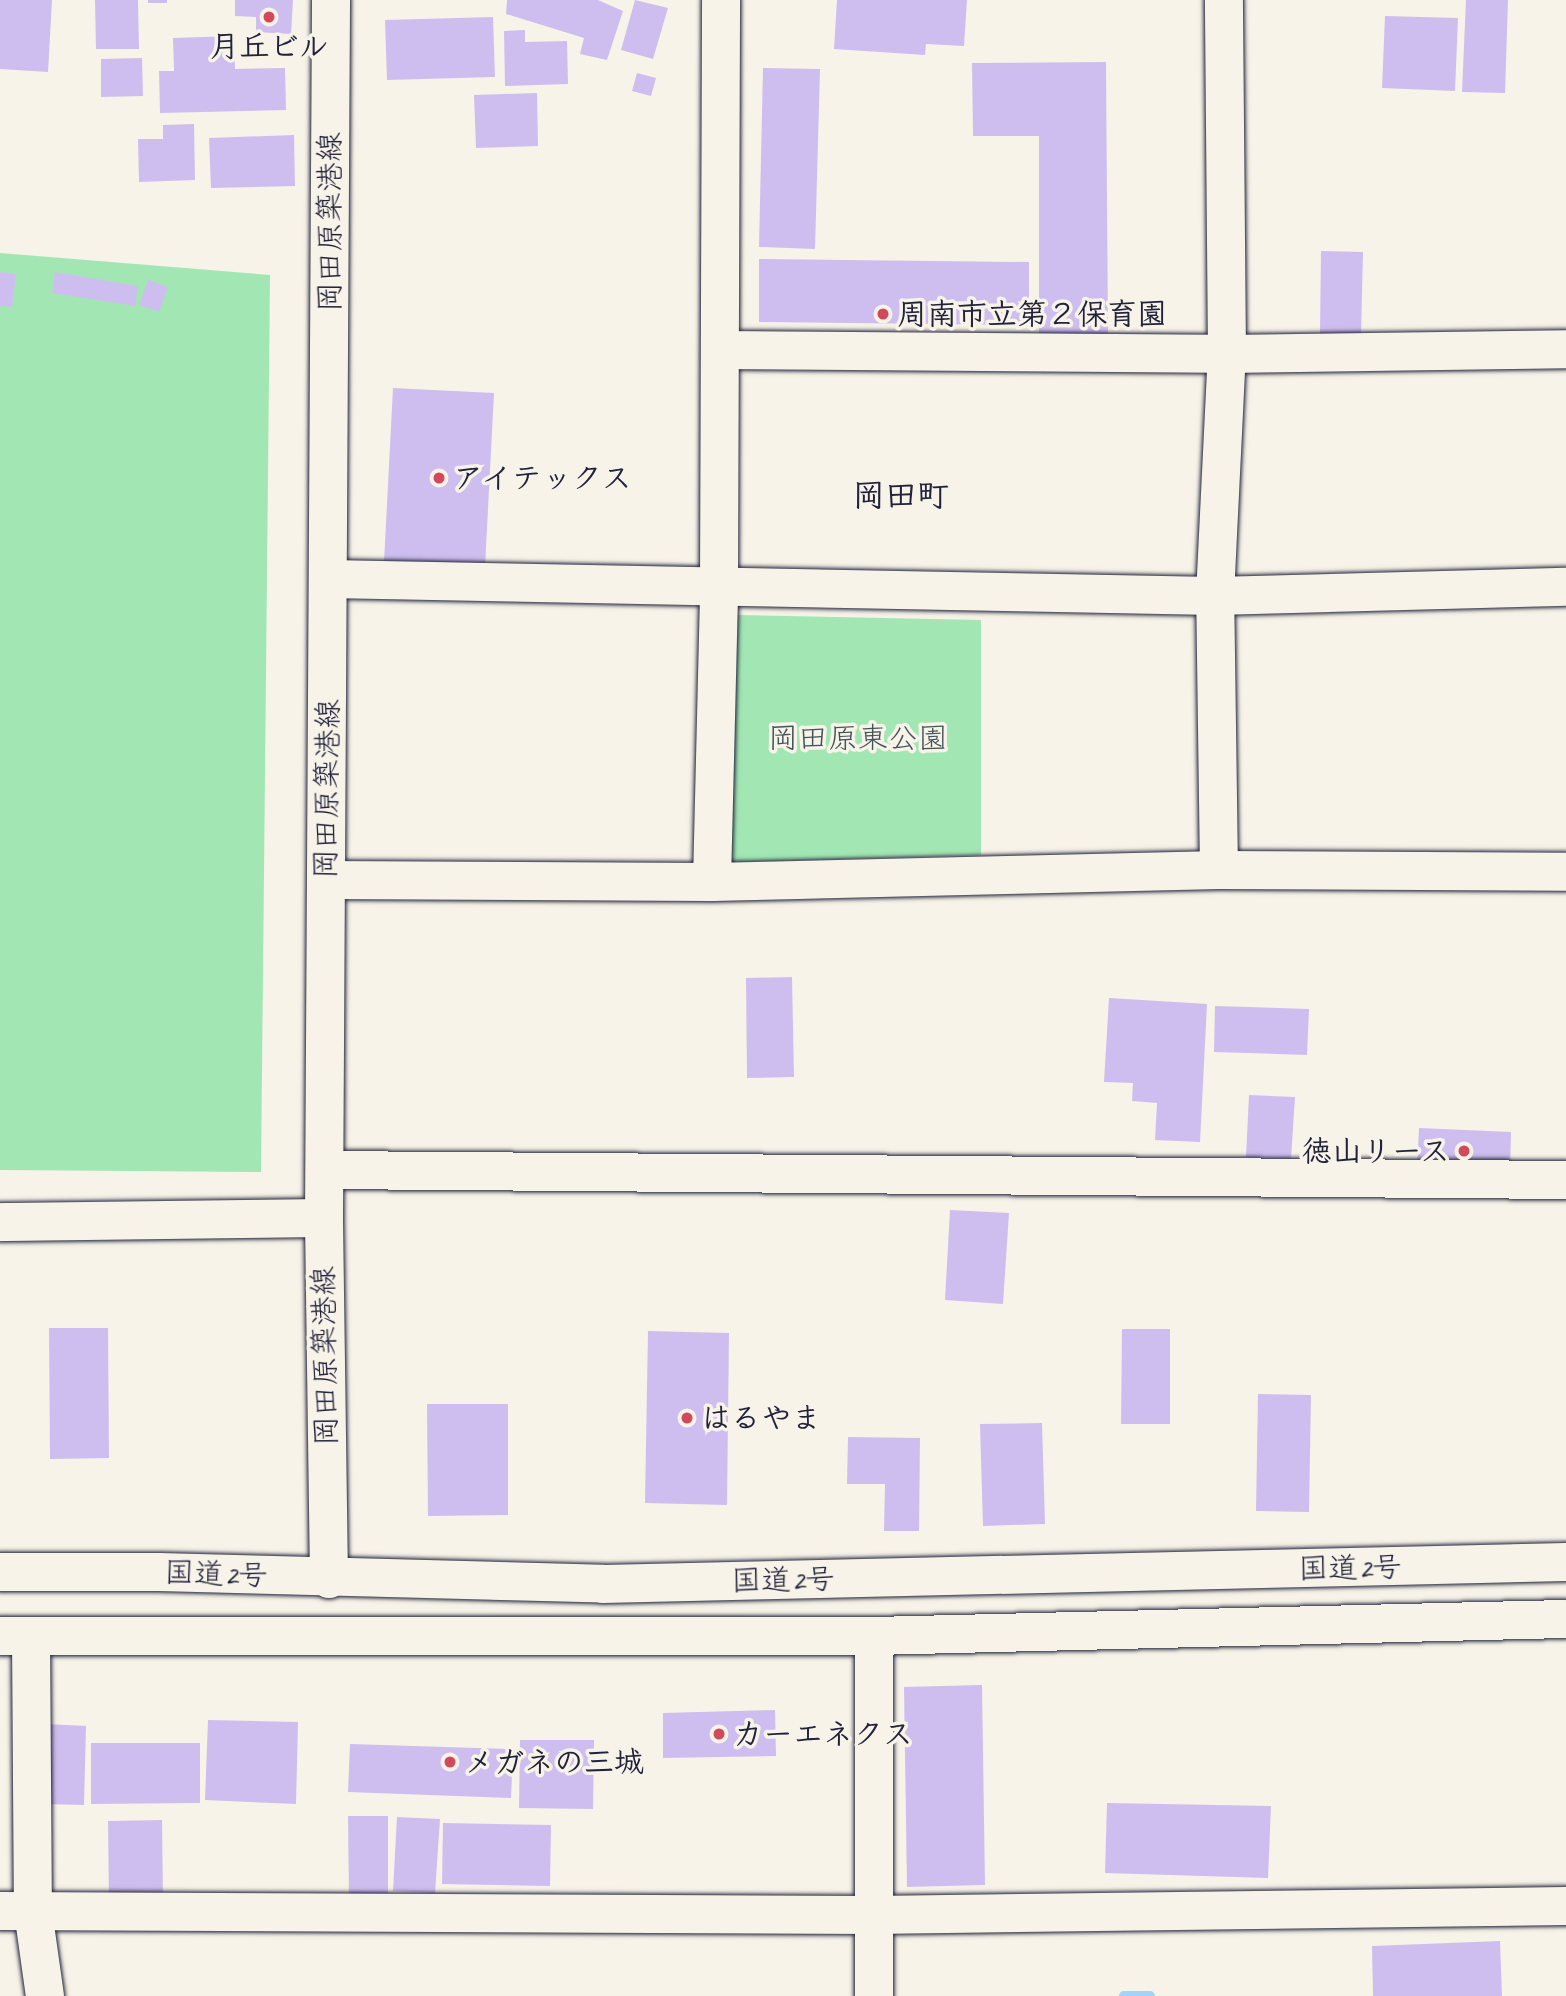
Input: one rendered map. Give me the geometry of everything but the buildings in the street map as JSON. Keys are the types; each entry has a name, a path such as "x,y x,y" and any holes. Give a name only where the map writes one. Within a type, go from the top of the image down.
{"main road":[{"name":"岡田原築港線","path":"329,1578 324,1170 330,579 331,0"},
{"path":"712,882 719,587 721,0"},
{"path":"1219,870 1215,596 1227,354 1224,0"},
{"path":"720,350 1227,354 1566,349"},
{"path":"330,579 1215,596 1566,587"},
{"path":"327,880 712,882 1219,870 1566,872"},
{"path":"324,1170 1566,1180"},
{"path":"0,1222 324,1218"},
{"name":"国道2号","path":"0,1572 159,1572 617,1584 1566,1562"},
{"name":"国道2号","path":"15,1636 874,1636 1566,1619"},
{"path":"15,1636 17,1911 46,1996"},
{"path":"874,1636 874,1996"},
{"path":"17,1911 872,1915 1566,1906"}],"green space":[{"path":"0,253 270,275 261,1172 0,1170"},
{"name":"岡田原東公園","path":"736,615 981,620 981,855 731,862"}],"waterway":[{"path":"1124,1996 1150,1996"}],"place":[{"name":"月丘ビル","path":"269,17"},
{"name":"周南市立第２保育園","path":"883,314"},
{"name":"アイテックス","path":"439,478"},
{"name":"徳山リース","path":"1464,1151"},
{"name":"はるやま","path":"687,1418"},
{"name":"カーエネクス","path":"719,1734"},
{"name":"メガネの三城","path":"450,1762"}],"district":[{"name":"岡田町","path":"901,496"}]}
